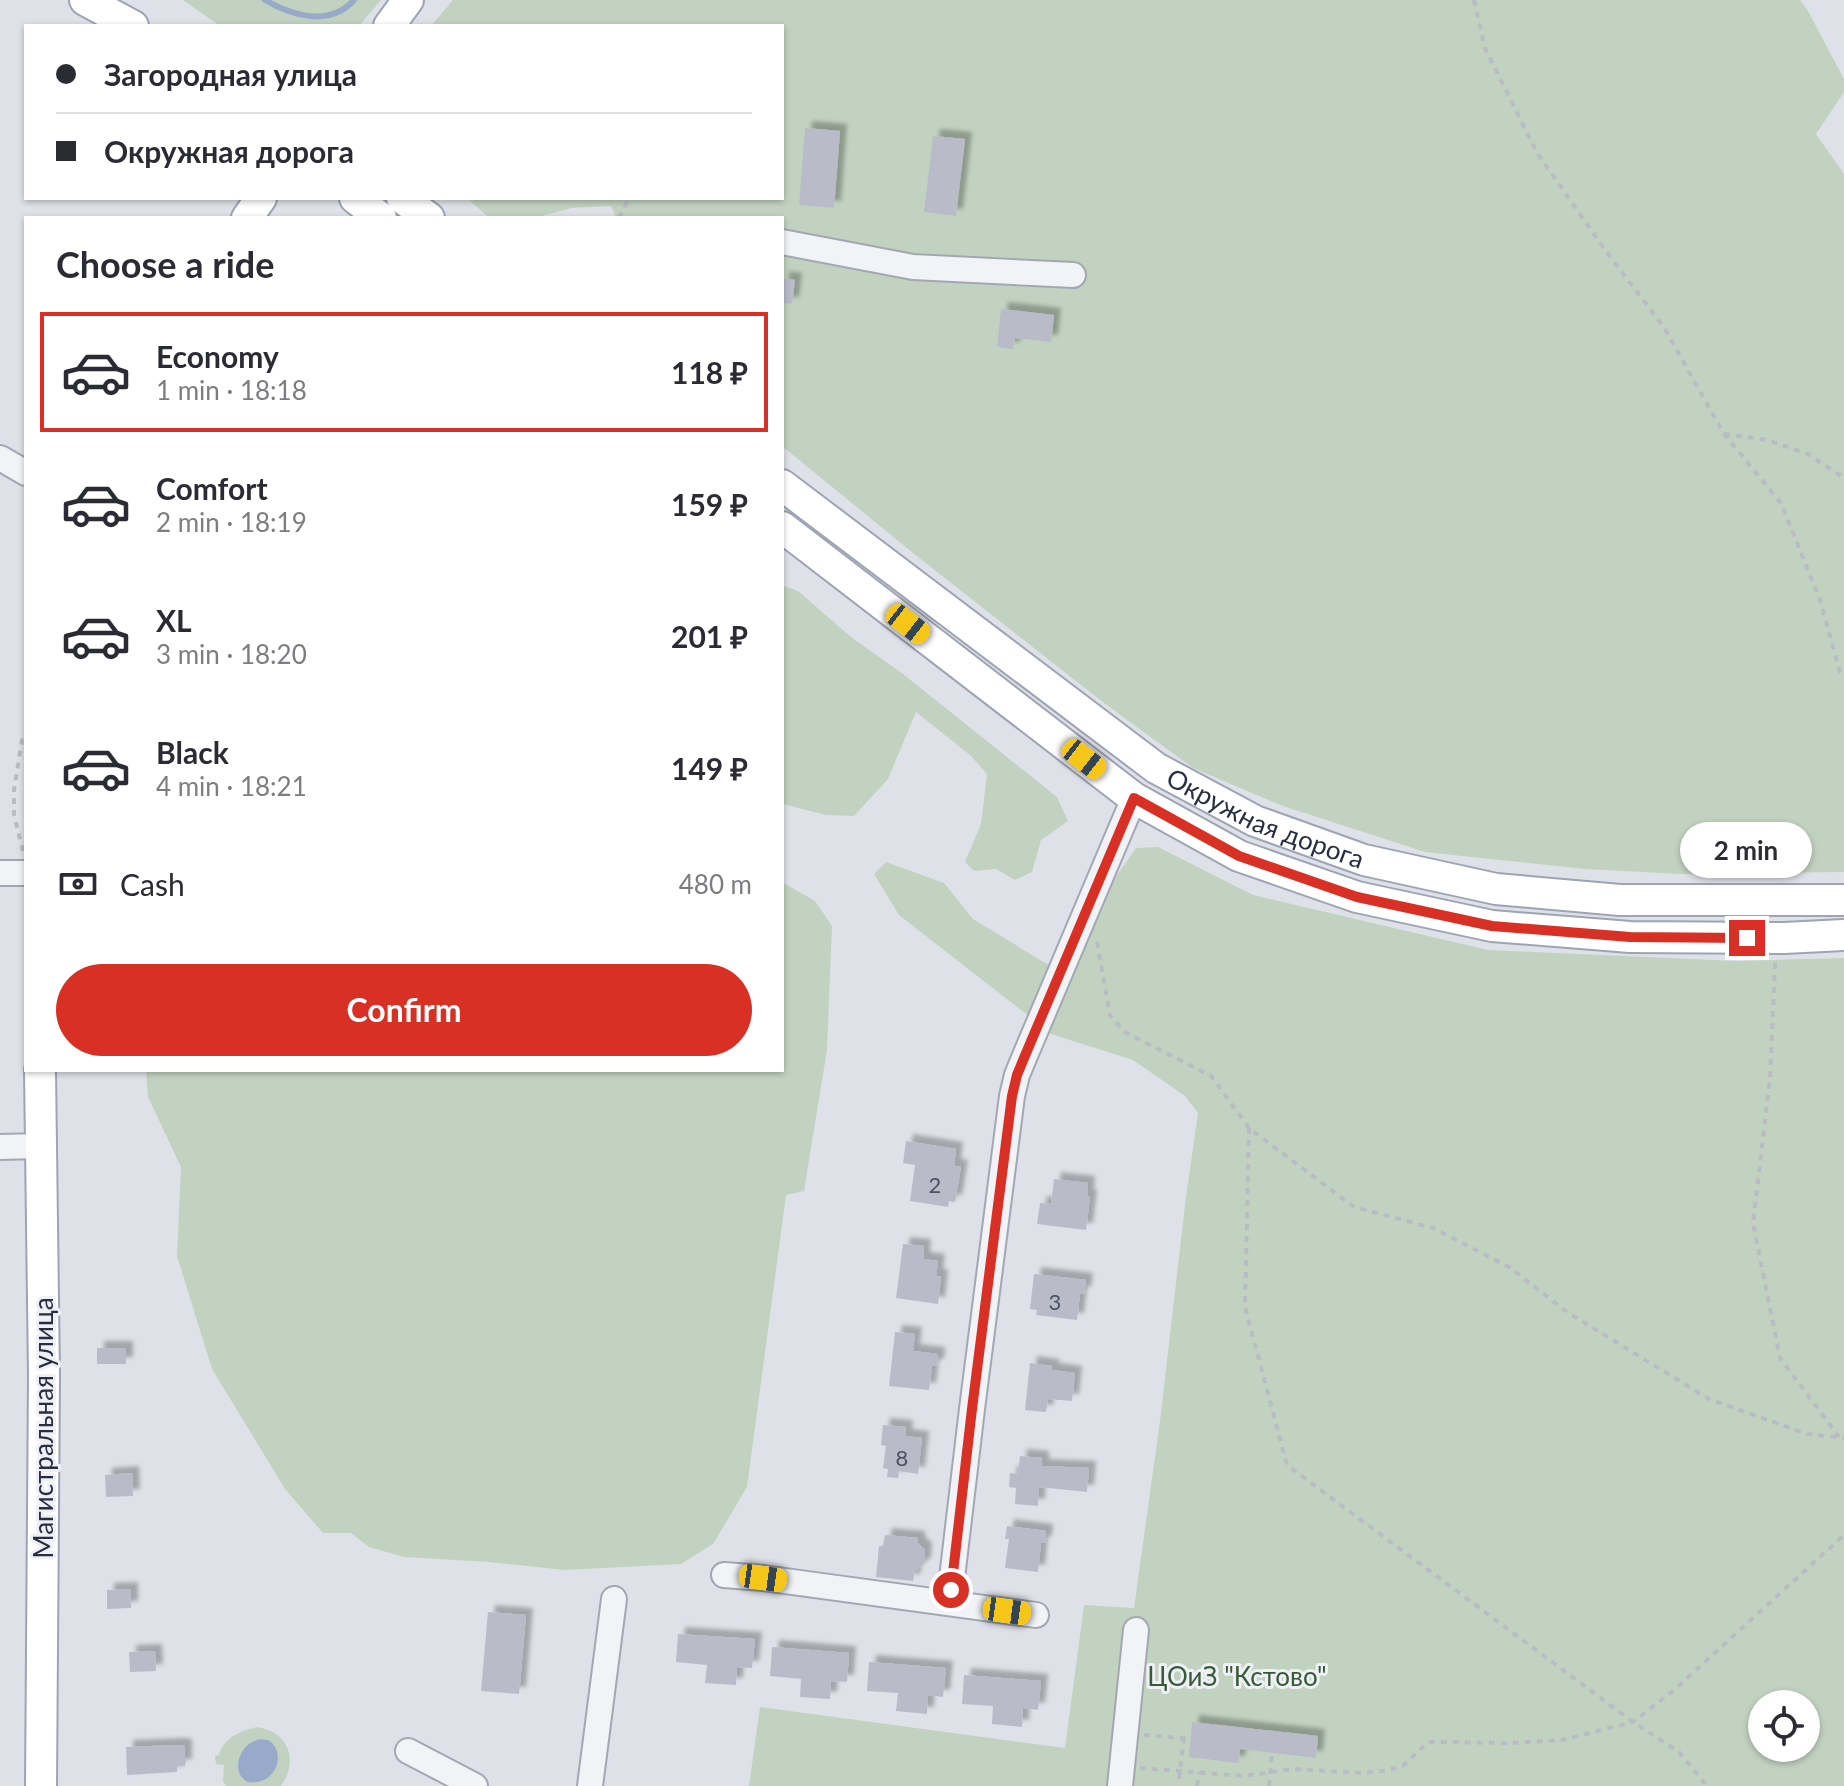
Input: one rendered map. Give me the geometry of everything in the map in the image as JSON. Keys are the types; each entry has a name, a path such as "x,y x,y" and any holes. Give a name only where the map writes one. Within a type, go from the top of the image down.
{"main road":[{"path":"390,24 408,0"},
{"path":"93,2 128,24"},
{"path":"358,200 378,216"},
{"path":"405,200 426,216"},
{"name":"Окружная дорога","path":"784,487 1156,768 1255,821 1364,860 1496,889 1620,900 1844,900"},
{"name":"Окружная дорога","path":"784,529 1134,798 1239,856 1357,897 1492,926 1630,937 1844,935"},
{"name":"Магистральная улица","path":"40,1072 44,1376 41,1786"}],"street":[{"path":"784,242 913,267 1073,275"},
{"path":"0,458 24,472"},
{"path":"949,1596 1012,1096 1017,1075 1134,798"},
{"path":"0,1147 41,1146"},
{"path":"724,1575 949,1596 1036,1615"},
{"path":"590,1786 614,1599"},
{"path":"1121,1776 1136,1630"},
{"path":"408,1751 475,1786"}],"path":[{"path":"1474,0 1485,48 1537,153 1665,329 1724,434 1781,503 1820,600 1840,672 1844,675"},
{"path":"1724,434 1767,440 1808,454 1844,478"},
{"path":"16,873 23,847 14,815 14,803 24,740"},
{"path":"1096,938 1110,1016 1125,1032 1211,1076 1249,1128 1354,1207 1433,1228 1509,1267 1567,1312 1709,1399 1807,1434 1841,1438"},
{"path":"1776,938 1770,1078 1753,1223 1780,1358 1841,1438"},
{"path":"1249,1128 1245,1307 1287,1465 1633,1722 1679,1752 1707,1786"},
{"path":"1121,1776 1180,1770 1244,1776 1292,1769 1360,1773 1383,1771 1403,1766 1428,1742 1562,1740 1633,1722 1674,1690 1844,1535"},
{"path":"1126,1734 1191,1739"},
{"path":"1179,1779 1184,1738"},
{"path":"1269,1786 1272,1753"},
{"path":"1197,1786 1199,1772"}],"green space":[{"path":"183,0 381,0 361,24 217,24"},
{"path":"453,0 1800,0 1844,79 1844,92 1816,134 1844,174 1844,872 1681,874 1585,869 1425,852 1280,805 1193,768 1104,703 784,448 784,216 615,216 611,206 572,208 542,216 487,216 469,200 784,200 784,24 433,24"},
{"path":"784,586 798,591 851,637 903,674 1057,797 1068,821 1041,840 1032,872 1015,880 996,869 974,871 965,862 981,824 987,774 970,755 916,712 888,779 854,816 826,815 784,804"},
{"name":"ЦОиЗ \"Кстово\"","path":"1158,847 1253,895 1488,950 1736,961 1844,958 1844,1786 749,1786 760,1707 1065,1748 1084,1605 1134,1608 1198,1113 1185,1096 1133,1060 1048,1033 1115,878 1136,848"},
{"path":"886,862 944,883 973,919 1052,967 1030,1017 899,915 874,874"},
{"path":"784,883 815,901 832,926 827,1050 804,1191 786,1195 747,1487 713,1544 681,1564 565,1570 404,1557 369,1547 351,1533 323,1533 285,1489 212,1369 177,1256 181,1167 148,1097 146,1072 784,1072"},
{"path":"257,1727 277,1735 288,1749 289,1767 281,1786 226,1786 223,1781 224,1765 216,1764 215,1756 234,1736"}],"water":[{"path":"260,1739 272,1743 278,1756 277,1763 265,1780 248,1782 239,1772 239,1758 247,1746"}],"building":[{"path":"805,128 840,131 834,208 799,205"},
{"path":"933,136 965,139 956,216 924,212"},
{"path":"784,278 795,280 792,304 784,303"},
{"path":"1001,309 1054,315 1051,342 1015,338 1013,349 997,347"},
{"path":"906,1141 956,1149 954,1166 961,1167 955,1202 949,1201 948,1207 910,1201 915,1165 903,1163"},
{"path":"1054,1179 1088,1183 1087,1196 1090,1197 1086,1230 1037,1224 1040,1203 1051,1204"},
{"path":"903,1244 924,1246 923,1259 938,1261 936,1276 941,1276 938,1304 896,1298"},
{"path":"1034,1274 1086,1280 1084,1294 1080,1293 1077,1320 1036,1315 1037,1310 1030,1309"},
{"path":"895,1332 915,1334 913,1351 938,1354 937,1366 932,1366 929,1390 889,1386"},
{"path":"97,1348 126,1348 126,1364 97,1364"},
{"path":"1030,1363 1075,1373 1072,1401 1048,1399 1046,1412 1025,1410"},
{"path":"883,1425 906,1427 905,1436 922,1438 918,1474 899,1471 898,1478 887,1477 888,1469 883,1468 886,1446 881,1445"},
{"path":"1020,1456 1042,1458 1042,1466 1089,1468 1087,1492 1039,1487 1038,1506 1015,1504 1016,1488 1009,1487 1010,1473 1018,1474"},
{"path":"132,1473 133,1496 106,1497 105,1475"},
{"path":"1007,1526 1046,1531 1045,1543 1041,1543 1038,1572 1005,1568 1009,1539 1005,1539"},
{"path":"885,1535 918,1538 918,1543 925,1550 924,1564 915,1571 913,1581 876,1577 879,1546 883,1546"},
{"path":"131,1589 131,1608 107,1609 107,1590"},
{"path":"488,1612 526,1615 519,1694 481,1691"},
{"path":"678,1634 755,1639 752,1668 737,1667 736,1685 705,1683 707,1665 676,1662"},
{"path":"772,1647 849,1653 847,1682 831,1681 830,1699 800,1697 801,1679 770,1676"},
{"path":"155,1651 156,1671 130,1672 129,1652"},
{"path":"869,1662 946,1668 943,1697 928,1695 927,1714 896,1711 898,1693 867,1691"},
{"path":"964,1675 1041,1681 1038,1710 1023,1708 1022,1727 992,1724 993,1706 962,1704"},
{"path":"1192,1722 1318,1736 1316,1758 1240,1749 1238,1763 1189,1757"},
{"path":"185,1746 185,1766 177,1766 177,1772 127,1775 126,1747"}],"waterway":[{"path":"265,0 287,11 311,16 334,14 354,0"}],"route":[{"path":"951,1590 1012,1096 1017,1075 1134,798 1239,856 1357,897 1492,926 1630,937 1747,938"}]}
